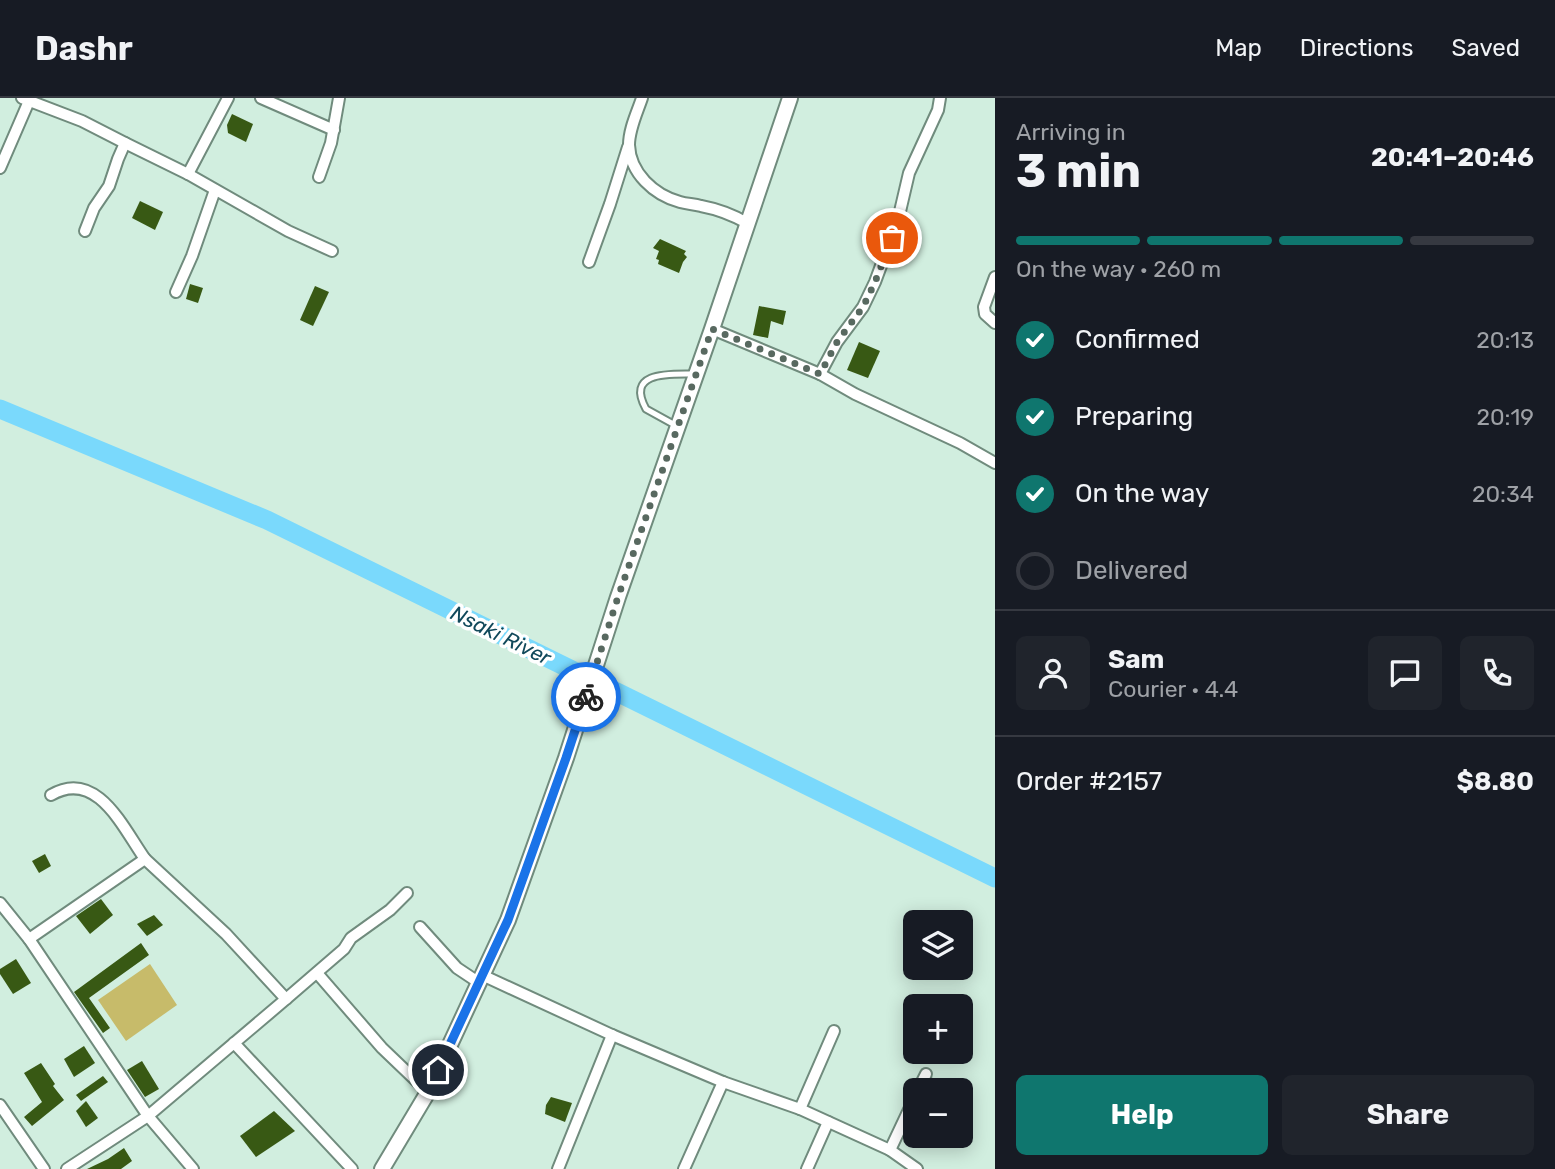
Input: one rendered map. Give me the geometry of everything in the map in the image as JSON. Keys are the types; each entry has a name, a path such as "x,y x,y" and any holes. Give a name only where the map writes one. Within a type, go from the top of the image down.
{"street":[{"path":"188,174 228,98"},
{"path":"261,98 334,130"},
{"path":"319,177 331,143 340,98"},
{"path":"589,262 610,204 642,98"},
{"path":"382,1169 428,1092 508,920 566,758 618,597 790,98"},
{"path":"820,374 837,342 863,307 875,282 898,220 909,173 938,110 940,98"},
{"path":"0,168 26,99 82,121 188,174 288,231 332,251"},
{"path":"85,231 99,200 109,186 125,143"},
{"path":"629,145 642,179 655,191 681,203 723,212 747,223"},
{"path":"176,292 215,190"},
{"path":"995,278 984,307 985,314 995,323"},
{"path":"712,329 820,374 995,463"},
{"path":"51,796 69,787 86,790 98,797 109,807 145,859 226,934 286,999"},
{"path":"29,939 145,859"},
{"path":"67,1169 148,1116 317,973 344,949 351,938 390,910 407,893"},
{"path":"0,903 29,939 148,1116 193,1169"},
{"path":"421,927 457,968 723,1082 800,1109 890,1150 917,1169"},
{"path":"317,973 382,1048 428,1092"},
{"path":"800,1109 834,1031"},
{"path":"558,1169 612,1035"},
{"path":"234,1043 352,1169"},
{"path":"924,1078 926,1074"},
{"path":"684,1169 723,1082"},
{"path":"0,1105 44,1169"},
{"path":"807,1169 828,1122"},
{"path":"890,1150 903,1122"}],"lane":[{"path":"678,427 646,409 641,394 643,383 649,377 666,374 696,374"}],"shaded area":[{"path":"150,964 177,1005 126,1041 98,1000"}],"building":[{"path":"232,114 253,124 246,142 228,133 227,125"},
{"path":"140,201 163,212 155,230 132,218"},
{"path":"660,239 686,251 684,254 687,257 679,273 658,264 659,260 656,259 659,251 653,248"},
{"path":"190,284 203,288 198,303 186,299"},
{"path":"315,286 329,292 313,326 300,320"},
{"path":"759,306 786,311 783,325 771,321 768,338 753,335"},
{"path":"859,342 880,351 868,378 847,370"},
{"path":"45,854 51,866 39,873 32,861"},
{"path":"101,899 113,915 90,934 76,916"},
{"path":"154,915 163,925 147,936 137,924"},
{"path":"141,943 149,955 89,998 110,1028 103,1033 74,992"},
{"path":"16,959 31,983 13,994 0,974 0,969"},
{"path":"84,1046 95,1063 74,1077 64,1059"},
{"path":"142,1061 159,1089 145,1097 127,1070"},
{"path":"41,1063 64,1100 32,1126 24,1117 42,1102 24,1073"},
{"path":"103,1076 108,1082 81,1101 76,1095"},
{"path":"551,1097 572,1103 565,1122 545,1114"},
{"path":"86,1101 98,1118 86,1127 76,1111"},
{"path":"274,1111 295,1131 256,1157 240,1136"},
{"path":"124,1148 132,1161 121,1169 87,1169 108,1159"}],"waterway":[{"name":"Nsaki River","path":"0,409 267,520 995,878"}],"way so far":[{"path":"586,697 618,597 712,329 820,374 837,342 863,307 892,238"}],"route":[{"path":"438,1070 508,920 586,697"}]}
